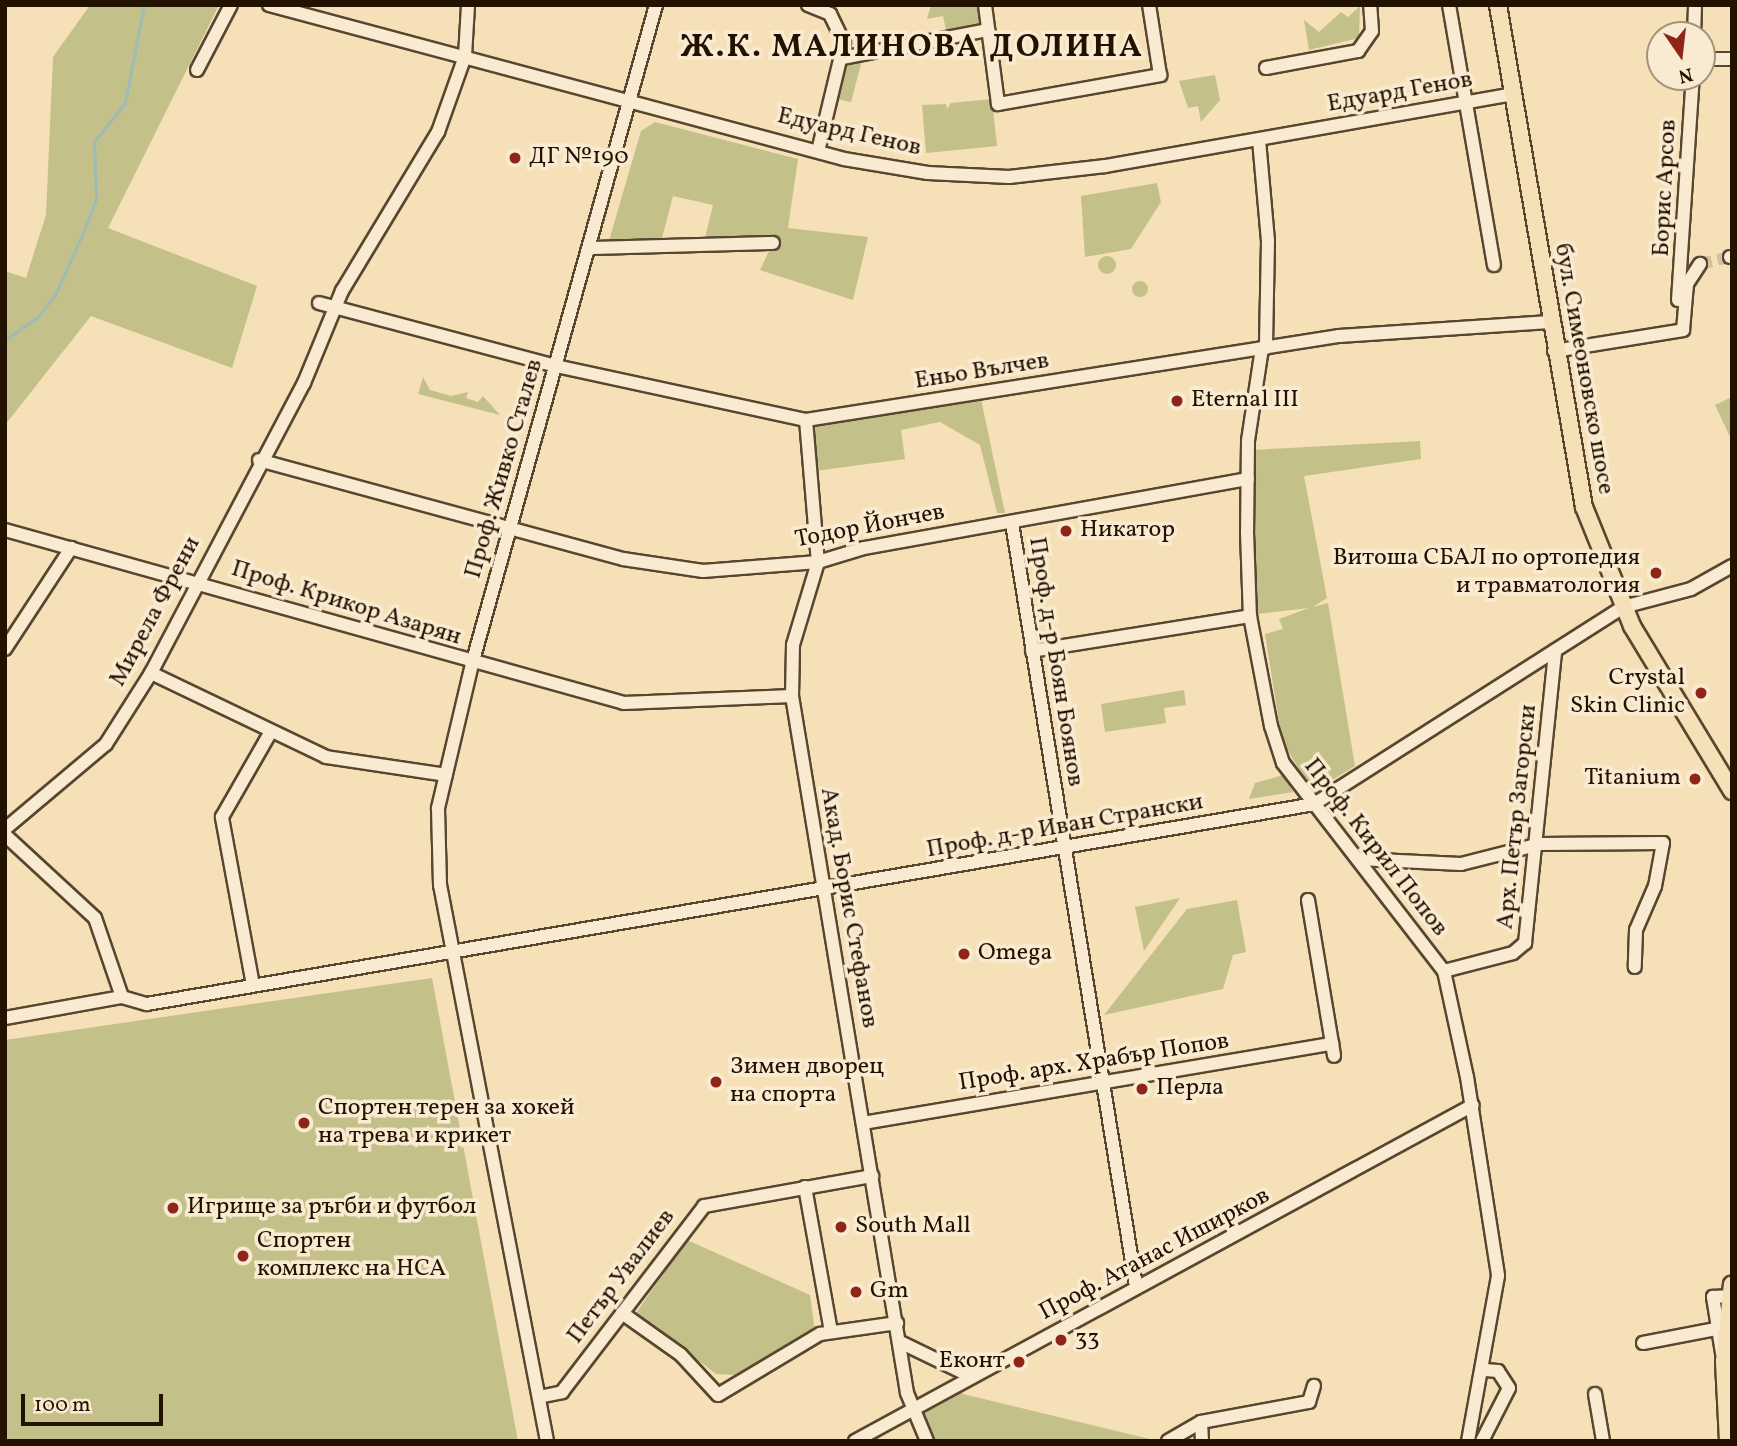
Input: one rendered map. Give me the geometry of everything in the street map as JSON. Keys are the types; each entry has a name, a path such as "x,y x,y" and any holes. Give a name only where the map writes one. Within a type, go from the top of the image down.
{"main road":[{"name":"бул. Симеоновско шосе","path":"1498,5 1550,323 1559,351"},
{"name":"бул. Симеоновско шосе","path":"1509,5 1559,351 1589,487 1628,606 1732,791"},
{"name":"бул. Симеоновско шосе","path":"1628,606 1732,773"},
{"path":"1728,1441 1724,1361 1731,1292"}],"street":[{"path":"197,70 231,5"},
{"name":"Едуард Генов","path":"269,5 818,150 928,173 1009,177 1259,139 1513,94"},
{"path":"465,56 468,5"},
{"name":"Проф. Живко Сталев","path":"547,1441 452,950 436,844 446,775 472,664 632,100 656,5"},
{"path":"807,5 837,22 842,58 818,150"},
{"path":"985,5 998,104 1160,75 1149,5"},
{"path":"1266,68 1358,51 1372,31 1370,5"},
{"path":"1449,5 1493,265"},
{"path":"842,58 988,30"},
{"name":"Мирела Френи","path":"5,829 106,744 151,673 259,460 304,383 334,310 438,132 465,56"},
{"name":"Борис Арсов","path":"1678,300 1692,91"},
{"name":"Проф. Кирил Попов","path":"1259,139 1268,241 1264,348 1248,479 1250,616 1283,763 1444,971 1473,1105 1498,1276 1485,1370 1468,1441"},
{"path":"590,248 773,243"},
{"name":"Борис Арсов","path":"1559,351 1683,330 1687,284 1700,264"},
{"name":"Еньо Вълчев","path":"319,303 334,310 556,366 806,420 1339,336 1550,323"},
{"name":"Акад. Борис Стефанов","path":"806,420 818,562 793,645 792,695 912,1410 927,1441"},
{"name":"Тодор Йончев","path":"259,460 624,559 703,571 818,562 864,548 1248,479"},
{"name":"Проф. д-р Боян Боянов","path":"1012,523 1136,1286"},
{"name":"Проф. Крикор Азарян","path":"5,530 197,582 472,664 624,703 792,695"},
{"path":"5,649 24,625 71,548"},
{"name":"Проф. д-р Иван Странски","path":"5,1017 121,997 147,1004 452,950 1064,849 1314,804 1628,606 1691,589 1732,566"},
{"path":"1032,651 1250,616"},
{"name":"Арх. Петър Загорски","path":"1444,971 1520,950 1540,844 1555,650"},
{"path":"151,673 269,735 326,757 446,775"},
{"path":"253,985 222,817 269,735"},
{"path":"5,835 95,918 121,997"},
{"path":"1358,859 1461,863 1540,844 1663,843 1655,886 1636,930 1635,967"},
{"name":"Проф. арх. Храбър Попов","path":"863,1123 1101,1083 1333,1050 1308,900"},
{"name":"Проф. Атанас Иширков","path":"855,1441 1473,1105"},
{"name":"Петър Увалиев","path":"539,1397 562,1392 704,1206 872,1176"},
{"path":"805,1187 831,1331"},
{"path":"1724,1361 1716,1329 1713,1297 1731,1292"},
{"path":"622,1313 712,1383 718,1395 831,1331 897,1323"},
{"path":"1643,1343 1716,1329"},
{"path":"900,1342 972,1377"},
{"path":"1482,1441 1509,1388 1498,1371 1485,1370"},
{"path":"1168,1441 1201,1422 1309,1402 1314,1386"},
{"path":"1595,1394 1603,1441"},
{"path":"1201,1422 1202,1441"}],"shaded area":[{"path":"90,5 219,5 108,228 257,286 232,368 91,316 5,425 5,271 26,278 46,215 53,57"},
{"path":"931,5 980,5 983,27 947,34 943,16 927,19"},
{"path":"1360,6 1359,38 1309,50 1304,20 1319,32 1341,12 1348,17"},
{"path":"862,60 851,102 836,99 843,67"},
{"path":"1215,75 1220,100 1201,122 1198,106 1188,108 1179,81"},
{"path":"992,99 997,146 926,153 922,105 946,104 947,109 951,103"},
{"path":"655,122 798,159 788,228 868,237 853,300 760,270 773,243 704,242 713,205 673,196 660,246 608,244 641,131"},
{"path":"1157,183 1161,202 1131,249 1085,257 1081,196"},
{"path":"1107,256 1113,259 1116,265 1113,271 1107,274 1101,271 1098,265 1101,259"},
{"path":"1137,281 1143,281 1148,289 1146,295 1137,297 1132,292 1132,286"},
{"path":"423,377 430,390 451,396 468,392 466,398 478,402 483,396 500,415 418,394"},
{"path":"1732,397 1732,441 1715,405"},
{"path":"981,399 1005,513 997,513 980,445 940,422 901,430 905,459 815,471 811,425"},
{"path":"1420,441 1421,459 1304,476 1327,598 1313,607 1328,603 1355,766 1313,792 1282,741 1265,634 1283,629 1279,619 1309,608 1258,614 1238,472 1253,450"},
{"path":"1184,690 1186,705 1164,708 1166,723 1105,732 1101,704"},
{"path":"1284,775 1293,792 1249,799 1255,783"},
{"path":"1180,898 1144,951 1135,907"},
{"path":"1237,900 1246,952 1233,955 1223,989 1104,1015 1187,909"},
{"name":"Спортен комплекс на НСА","path":"432,978 518,1441 5,1441 5,1040"},
{"path":"687,1240 810,1295 815,1332 735,1375 716,1374 636,1313"},
{"path":"956,1385 963,1394 1158,1441 934,1441 922,1409"}],"waterway":[{"path":"5,340 38,317 56,293 86,226 96,199 94,142 125,103 144,5"}],"tunnel":[{"path":"1700,264 1730,257"}],"place":[{"name":"ДГ №190","path":"515,158"},
{"name":"Eternal III","path":"1177,401"},
{"name":"Никатор","path":"1066,531"},
{"name":"Витоша СБАЛ по ортопедия и травматология","path":"1656,573"},
{"name":"Crystal Skin Clinic","path":"1701,693"},
{"name":"Titanium","path":"1695,779"},
{"name":"Omega","path":"964,954"},
{"name":"Зимен дворец на спорта","path":"716,1082"},
{"name":"Перла","path":"1142,1089"},
{"name":"Спортен терен за хокей на трева и крикет","path":"304,1123"},
{"name":"Игрище за ръгби и футбол","path":"173,1208"},
{"name":"South Mall","path":"841,1227"},
{"name":"Спортен комплекс на НСА","path":"243,1256"},
{"name":"Gm","path":"856,1292"},
{"name":"33","path":"1061,1340"},
{"name":"Еконт","path":"1019,1362"}],"district":[{"name":"Ж.К. МАЛИНОВА ДОЛИНА","path":"912,48"}]}
